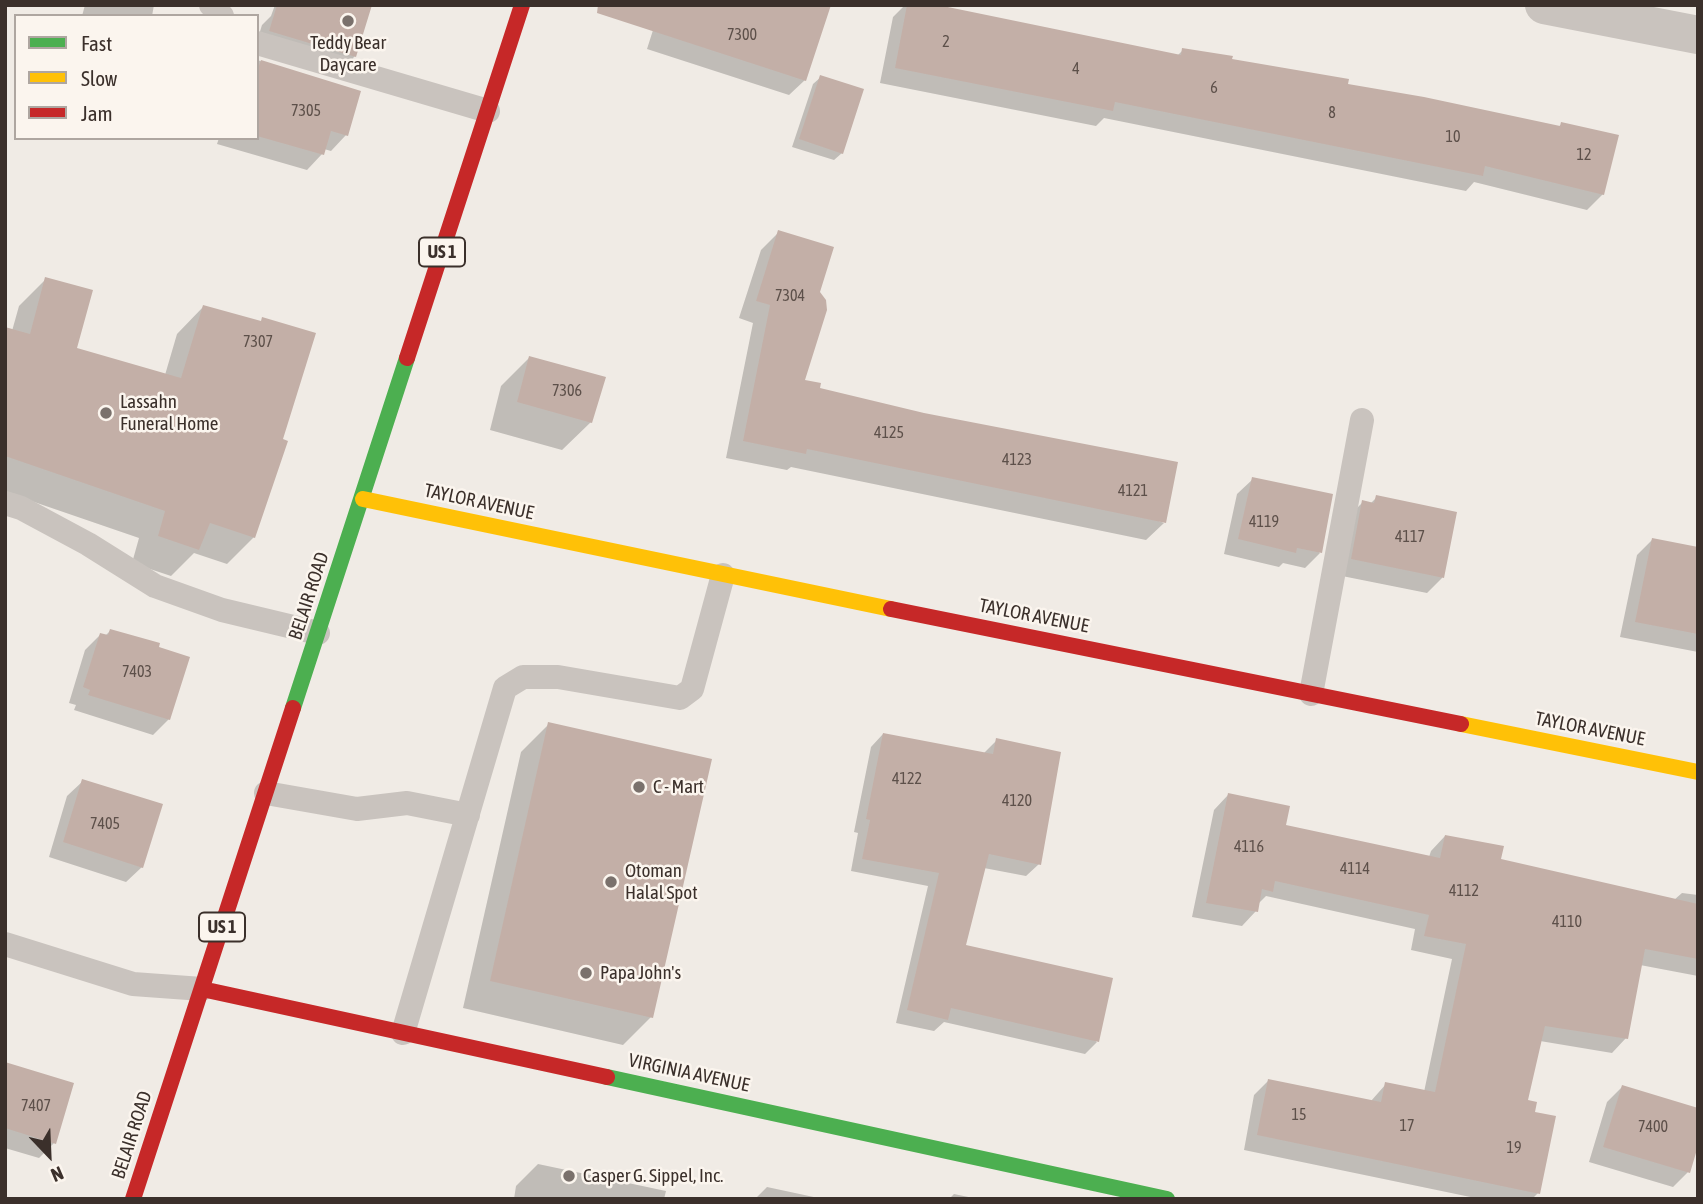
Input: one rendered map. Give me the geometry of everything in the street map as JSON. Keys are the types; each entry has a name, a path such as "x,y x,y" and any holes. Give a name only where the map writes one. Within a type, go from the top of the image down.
{"main road":[{"name":"BELAIR ROAD","path":"133,1199 522,5"},
{"name":"TAYLOR AVENUE","path":"363,499 723,575 1698,772"},
{"name":"VIRGINIA AVENUE","path":"202,989 1167,1199"}],"street":[{"path":"1544,5 1698,35"}],"lane":[{"path":"259,44 488,111"},
{"path":"1311,694 1362,419"},
{"path":"5,503 20,508 88,544 155,586 222,610 318,634"},
{"path":"403,1033 505,688 523,677 558,677 680,698 692,689 723,575"},
{"path":"266,793 356,809 407,803 468,815"},
{"path":"5,944 133,984 202,989"}],"building":[{"path":"277,5 372,5 356,57 269,31"},
{"path":"598,5 831,5 806,81 597,13"},
{"path":"907,5 938,5 1181,55 1182,48 1233,56 1232,59 1349,79 1348,84 1619,135 1604,195 1485,166 1483,176 1115,102 1113,111 895,68"},
{"path":"261,60 361,91 348,136 331,131 324,155 259,137"},
{"path":"820,75 864,89 843,154 799,139"},
{"path":"778,230 834,247 820,292 826,300 827,310 805,380 821,383 820,388 924,413 1178,462 1166,523 807,449 806,454 743,441 770,305 756,301"},
{"name":"Lassahn Funeral Home","path":"45,277 93,290 77,348 181,378 203,305 261,321 262,317 316,333 283,439 288,441 255,538 210,523 199,550 158,536 165,511 5,456 5,327 30,334"},
{"path":"529,356 606,377 592,423 517,402"},
{"path":"1252,477 1333,494 1322,553 1297,548 1296,553 1238,539"},
{"path":"1376,495 1457,512 1444,578 1351,559 1362,500 1374,503"},
{"path":"1652,538 1698,547 1698,634 1635,622"},
{"path":"110,629 160,643 159,647 190,657 170,720 88,695 90,690 83,687 100,633 108,635"},
{"path":"548,722 712,759 653,1018 490,981"},
{"path":"883,733 993,754 996,738 1061,752 1041,865 989,854 966,945 1113,978 1099,1042 951,1008 948,1020 907,1010 939,873 862,859 870,820 866,819"},
{"path":"82,779 163,804 143,868 63,842"},
{"path":"1228,793 1290,806 1286,825 1440,858 1445,835 1504,846 1501,859 1698,904 1698,959 1645,949 1628,1039 1545,1026 1528,1100 1537,1102 1535,1112 1556,1116 1540,1194 1257,1135 1268,1079 1381,1102 1385,1082 1435,1092 1466,944 1424,936 1429,915 1275,881 1273,892 1262,889 1258,912 1206,903"},
{"path":"5,1062 74,1083 56,1144 5,1128"},
{"path":"1622,1085 1698,1108 1698,1146 1690,1173 1603,1147"}],"traffic: fast":[{"path":"293,708 407,358"},
{"path":"607,1077 1167,1199"}],"traffic: slow":[{"path":"363,499 891,609"},
{"path":"1461,724 1698,772"}],"traffic: jam":[{"path":"407,358 522,5"},
{"path":"891,609 1461,724"},
{"path":"133,1199 293,708"},
{"path":"202,989 607,1077"}],"place":[{"name":"Teddy Bear Daycare","path":"348,21"},
{"name":"Lassahn Funeral Home","path":"106,413"},
{"name":"C - Mart","path":"639,787"},
{"name":"Otoman Halal Spot","path":"611,882"},
{"name":"Papa John's","path":"586,973"},
{"name":"Casper G. Sippel, Inc.","path":"569,1176"}]}
